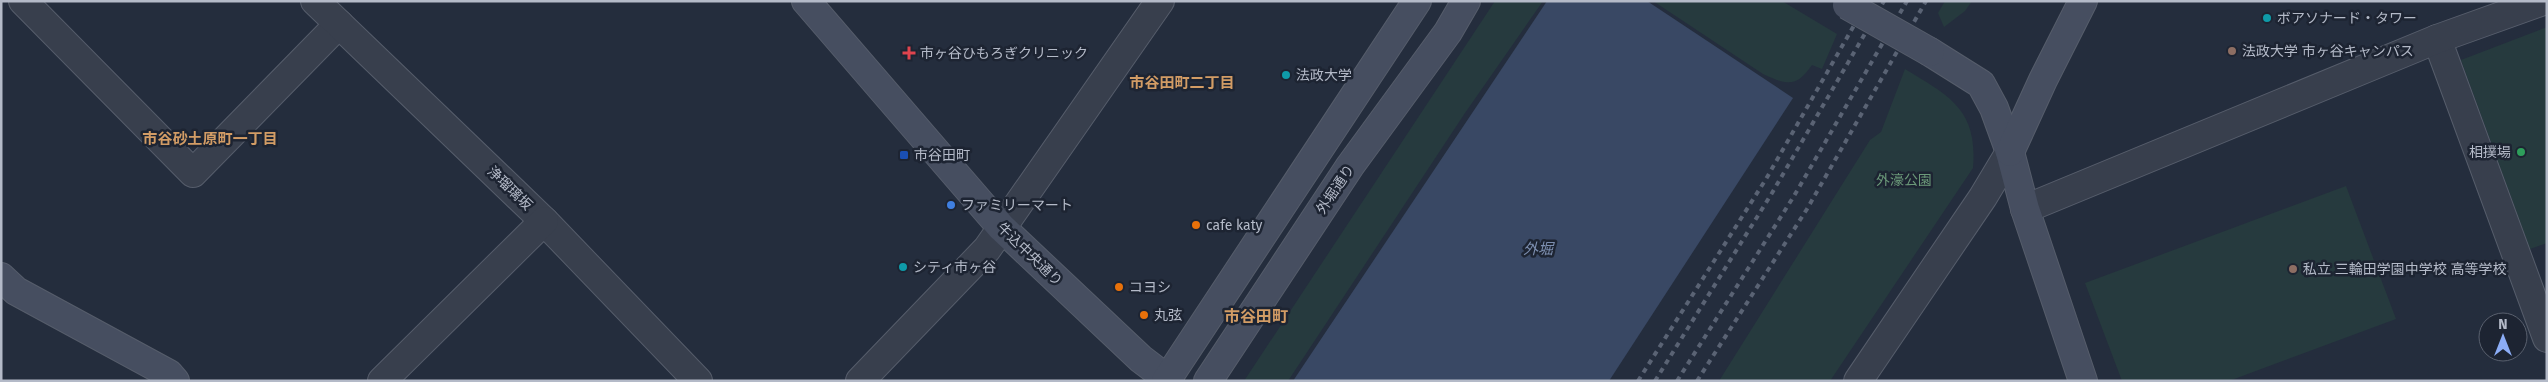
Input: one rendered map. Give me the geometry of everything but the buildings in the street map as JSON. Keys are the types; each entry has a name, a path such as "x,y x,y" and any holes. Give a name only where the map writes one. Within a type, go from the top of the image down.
{"street":[{"path":"22,1 193,173 339,24"},
{"name":"浄瑠璃坂","path":"315,1 544,221 698,381"},
{"name":"牛込中央通り","path":"806,1 1000,227 1141,359 1168,380"},
{"path":"860,381 987,249 1000,227 1160,1"},
{"path":"1168,380 1417,1"},
{"name":"外堀通り","path":"1208,381 1350,166 1448,32 1466,1"},
{"path":"1858,381 1983,198 2010,152 2042,80 2083,1"},
{"path":"2025,210 2437,39 2543,1"},
{"path":"1843,3 1930,52 1981,84 1994,108 2010,152 2025,210 2083,381"},
{"path":"2437,39 2547,338"},
{"path":"382,381 544,221"},
{"path":"1,277 16,291 169,374 175,381"}],"green space":[{"path":"1495,1 1543,1 1465,113 1288,381 1244,381"},
{"path":"1653,1 1782,1 1837,34 1822,69 1812,65 1801,78 1796,81 1785,82 1763,74"},
{"path":"1945,1 1972,1 1965,11 1944,27 1938,13"},
{"name":"相撲場","path":"2547,27 2547,243 2530,249 2461,60"},
{"name":"外濠公園","path":"1905,69 1935,88 1957,106 1971,131 1973,168 1830,381 1719,381 1870,140 1881,132"},
{"path":"2346,186 2396,319 2229,381 2122,381 2085,283"}],"water":[{"name":"外堀","path":"1547,1 1647,1 1793,98 1609,381 1293,381"}],"railway":[{"path":"1638,381 1766,179 1868,1"},
{"path":"1655,381 1772,193 1884,1"},
{"path":"1677,381 1794,196 1907,1"},
{"path":"1697,381 1807,209 1926,1"}],"place":[{"name":"ボアソナード・タワー","path":"2267,18"},
{"name":"法政大学 市ヶ谷キャンパス","path":"2232,51"},
{"name":"市ヶ谷ひもろぎクリニック","path":"909,53"},
{"name":"法政大学","path":"1286,75"},
{"name":"相撲場","path":"2521,152"},
{"name":"市谷田町","path":"904,155"},
{"name":"ファミリーマート","path":"951,205"},
{"name":"cafe katy","path":"1196,225"},
{"name":"シティ市ヶ谷","path":"903,267"},
{"name":"私立 三輪田学園中学校 高等学校","path":"2293,269"},
{"name":"コヨシ","path":"1119,287"},
{"name":"丸弦","path":"1144,315"}],"district":[{"name":"市谷田町二丁目","path":"1182,83"},
{"name":"市谷砂土原町一丁目","path":"210,139"},
{"name":"市谷田町","path":"1256,316"}]}
